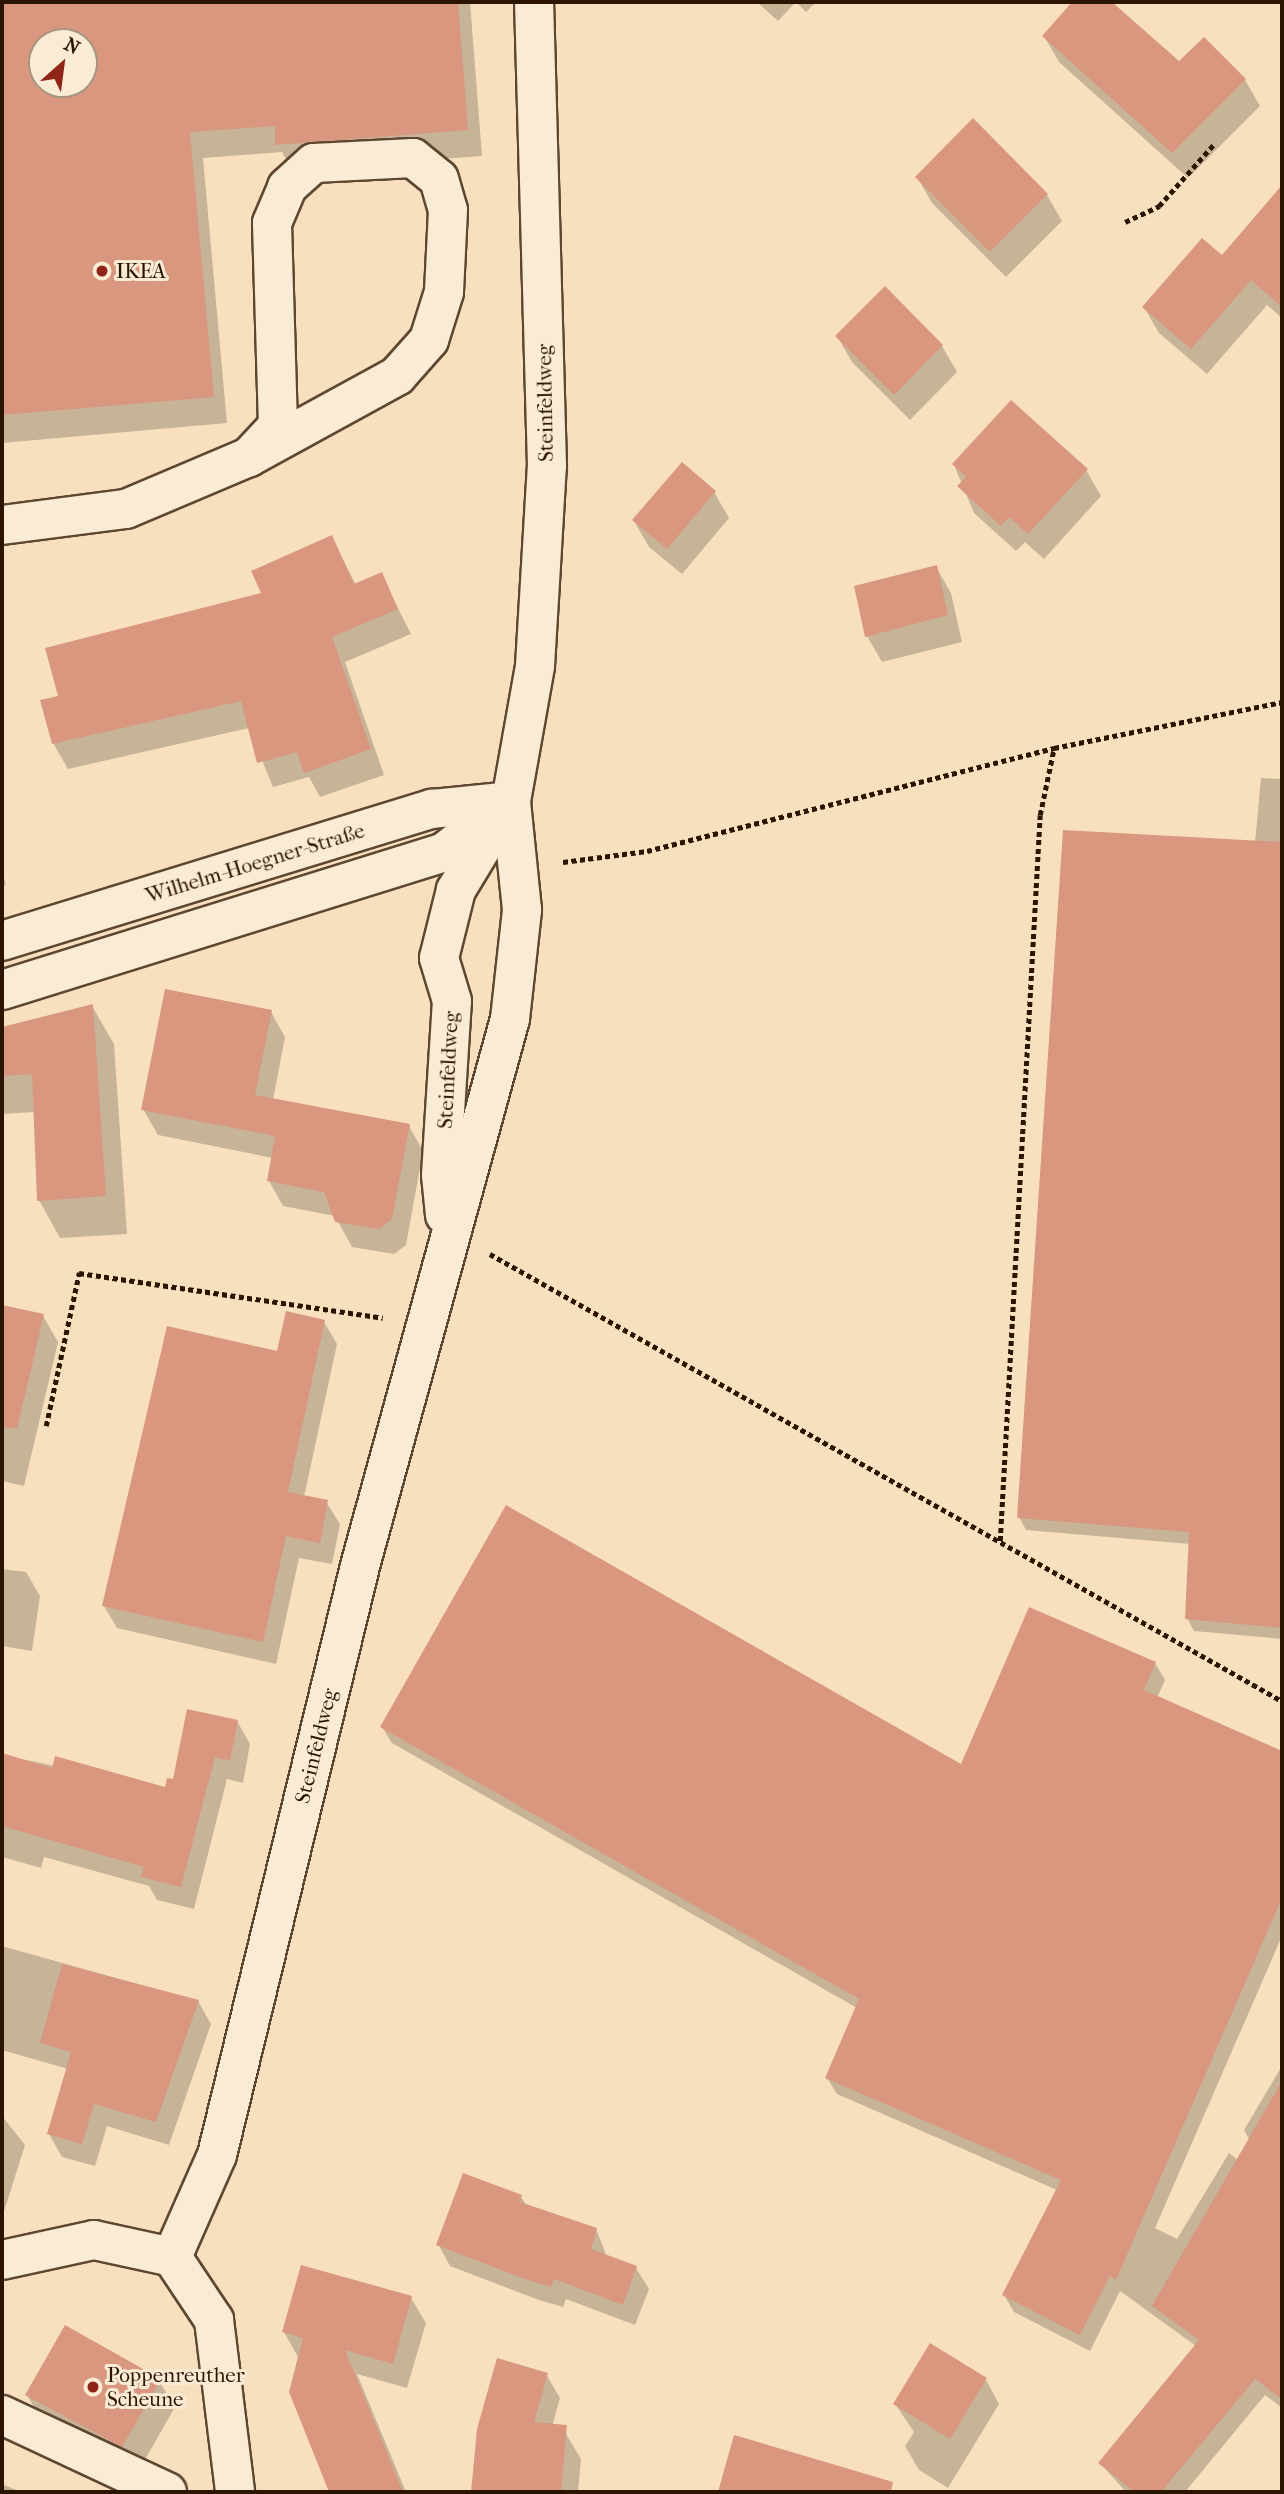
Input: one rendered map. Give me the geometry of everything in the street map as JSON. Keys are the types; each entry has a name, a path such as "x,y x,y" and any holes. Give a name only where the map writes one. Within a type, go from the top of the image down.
{"street":[{"name":"Steinfeldweg","path":"172,2257 217,2155 425,1324 510,1019 522,910 510,801 535,666 547,466 534,2"},
{"path":"2,525 126,509 250,457 397,376 429,340 444,292 448,210 439,179 413,158 314,163 287,187 272,223 278,426 250,457"},
{"name":"Steinfeldweg","path":"450,1231 441,1175 452,1001 439,958 456,890 510,801"},
{"name":"Wilhelm-Hoegner-Straße","path":"2,941 432,809 510,801"},
{"path":"2,990 444,852 510,801"},
{"path":"2,2260 94,2240 172,2257 214,2320 235,2492"},
{"path":"2,2415 167,2492"}],"path":[{"path":"1125,222 1159,206 1214,144"},
{"path":"517,869 647,851 1054,748 1282,702"},
{"path":"1000,1541 1040,815 1054,748"},
{"path":"450,1231 1282,1701"},
{"path":"46,1426 79,1273 425,1324"}],"building":[{"name":"IKEA","path":"2,2 458,2 468,130 275,145 275,126 190,132 214,397 2,415"},
{"path":"1072,2 1112,2 1179,61 1204,37 1246,79 1172,153 1042,36"},
{"path":"973,118 1048,194 990,252 915,177"},
{"path":"1282,185 1282,307 1251,280 1191,349 1142,307 1202,238 1222,255"},
{"path":"885,286 943,345 894,395 835,336"},
{"path":"1011,400 1088,469 1028,534 1009,517 1001,526 957,486 966,477 952,464"},
{"path":"682,462 716,491 667,549 632,520"},
{"path":"332,535 354,584 382,572 398,609 332,637 371,749 304,773 297,752 257,763 241,701 52,744 40,700 58,696 45,648 261,593 251,571"},
{"path":"937,565 948,615 865,637 854,586"},
{"path":"1063,830 1282,842 1282,1628 1185,1619 1189,1532 1017,1518"},
{"path":"165,989 272,1010 255,1095 410,1124 392,1219 379,1229 335,1222 324,1192 267,1181 275,1136 141,1110"},
{"path":"93,1004 106,1196 37,1201 32,1074 2,1076 2,1027"},
{"path":"2,1305 44,1314 17,1429 2,1427"},
{"path":"286,1311 325,1320 288,1492 328,1500 320,1543 286,1536 263,1642 102,1606 167,1326 277,1351"},
{"path":"506,1505 961,1764 1029,1607 1156,1662 1144,1690 1282,1751 1282,1898 1116,2280 1110,2276 1080,2335 1002,2295 1061,2180 825,2078 859,1999 380,1727"},
{"path":"187,1709 238,1720 230,1761 215,1757 181,1887 141,1877 144,1867 2,1826 2,1753 52,1768 55,1756 165,1787 167,1778 173,1779"},
{"path":"62,1964 199,2000 156,2122 94,2104 82,2144 47,2134 71,2052 40,2043"},
{"path":"1282,2081 1282,2399 1255,2379 1161,2492 1135,2492 1098,2463 1199,2340 1152,2306"},
{"path":"463,2173 522,2195 520,2202 597,2228 591,2249 637,2266 623,2305 554,2279 551,2287 525,2279 436,2245"},
{"path":"301,2265 412,2296 393,2364 345,2350 403,2492 329,2492 289,2392 303,2338 282,2332"},
{"name":"Poppenreuther Scheune","path":"65,2325 161,2379 122,2447 25,2395"},
{"path":"930,2343 987,2378 950,2439 893,2404"},
{"path":"497,2358 548,2373 534,2422 567,2425 561,2492 471,2492 477,2429"},
{"path":"734,2435 893,2482 891,2492 718,2492"}],"place":[{"name":"IKEA","path":"102,271"},
{"name":"Poppenreuther Scheune","path":"93,2387"}]}
